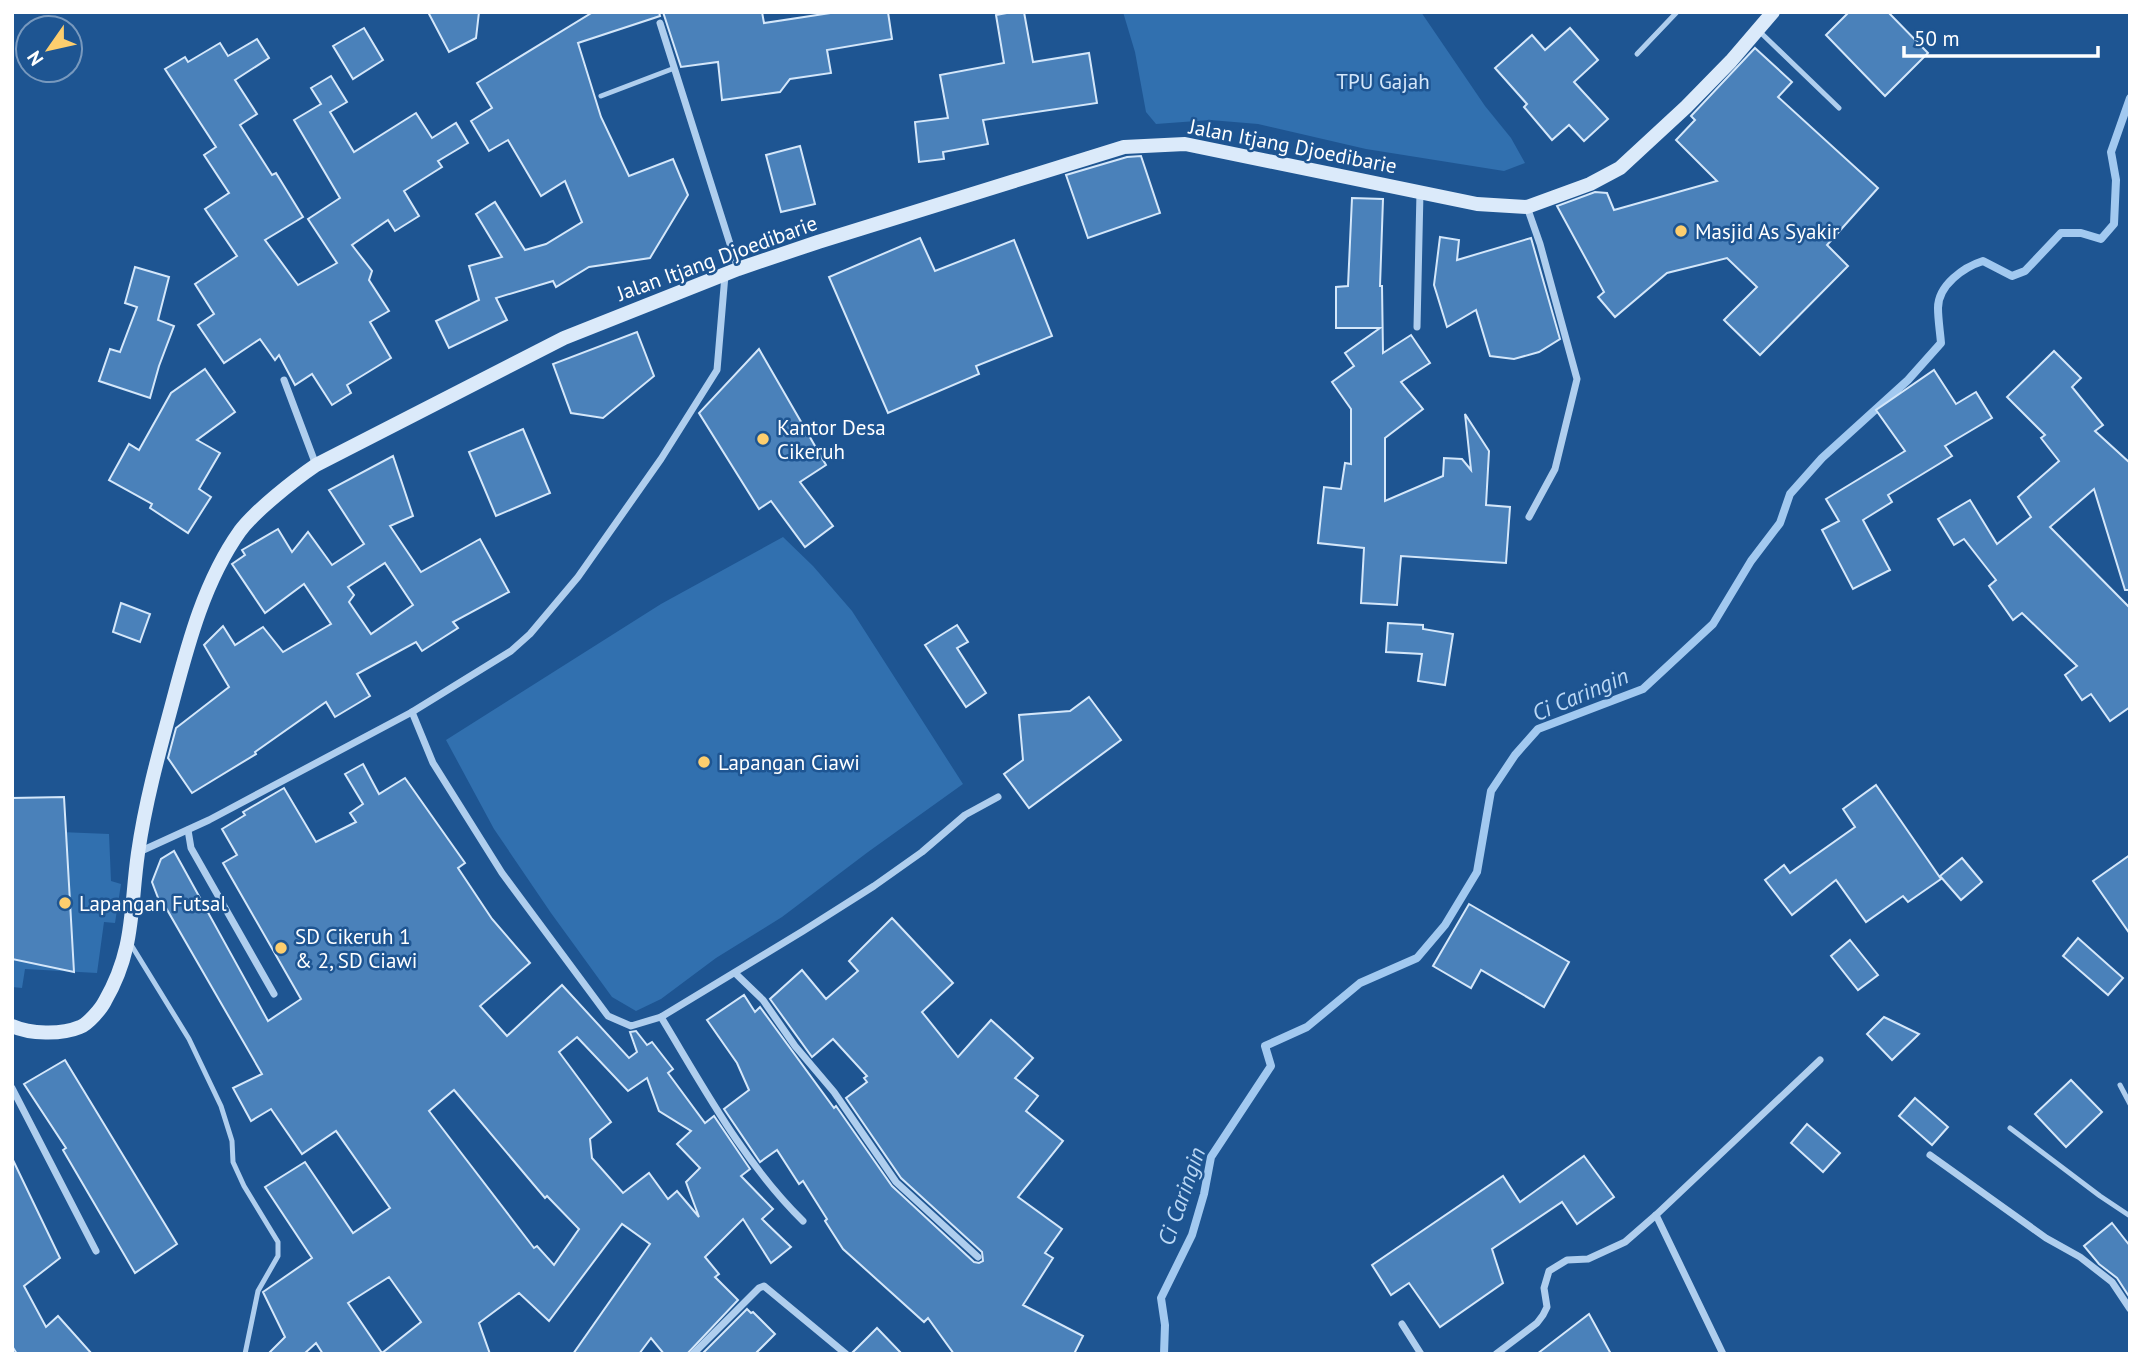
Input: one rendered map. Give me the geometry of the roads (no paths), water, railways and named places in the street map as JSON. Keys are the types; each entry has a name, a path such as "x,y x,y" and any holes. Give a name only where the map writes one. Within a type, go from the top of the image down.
{"main road":[{"name":"Jalan Itjang Djoedibarie","path":"12,1026 54,1032 82,1027 104,1004 119,974 129,941 138,852 157,756 198,614 219,566 241,530 296,479 316,465 564,338 732,272 910,213 1124,148 1185,144 1477,204 1527,207 1590,184 1620,168 1686,107 1773,12"}],"street":[{"path":"138,852 188,830 412,712 512,651 530,634 578,577 661,459 717,370 732,272 660,23"},
{"path":"1417,327 1420,192"},
{"path":"1527,207 1540,244 1577,379 1555,469 1529,517"},
{"path":"284,380 316,465"},
{"path":"412,712 433,763 502,873 608,1016 631,1026 661,1017 735,973 874,886 922,852 965,815 998,797"},
{"path":"188,830 191,848 274,994"},
{"path":"735,973 762,1000 795,1046 834,1092 896,1182 978,1257"},
{"path":"661,1017 714,1104 774,1193 803,1221"},
{"path":"1496,1354 1537,1323 1543,1315 1547,1307 1544,1288 1549,1271 1567,1260 1588,1259 1625,1242 1820,1060"},
{"path":"12,1088 96,1251"},
{"path":"1930,1155 2046,1238 2080,1257 2112,1282 2130,1309"},
{"path":"1656,1215 1723,1354"},
{"path":"693,1354 764,1286 846,1354"},
{"path":"1402,1324 1421,1354"}],"lane":[{"path":"1637,54 1678,12"},
{"path":"1758,30 1839,108"},
{"path":"601,96 673,69"},
{"path":"129,941 189,1039 221,1106 232,1141 233,1162 244,1186 278,1242 278,1256 258,1291 245,1354"},
{"path":"2120,1085 2130,1104"},
{"path":"2010,1128 2130,1216"}],"waterway":[{"name":"Ci Caringin","path":"1164,1354 1165,1325 1161,1298 1192,1235 1211,1157 1271,1066 1265,1046 1307,1027 1360,983 1417,958 1445,925 1477,872 1491,791 1515,755 1538,729 1643,689 1713,624 1751,561 1780,523 1790,494 1822,458 1908,380 1941,343 1939,300 1953,278 1983,261 2012,276 2025,271 2061,233 2081,233 2101,239 2114,224 2116,180 2111,152 2130,98"}],"place":[{"name":"Masjid As Syakir","path":"1681,231"},
{"name":"Kantor Desa Cikeruh","path":"763,439"},
{"name":"Lapangan Ciawi","path":"704,762"},
{"name":"Lapangan Futsal","path":"65,903"},
{"name":"SD Cikeruh 1 & 2, SD Ciawi","path":"281,948"}],"park label":[{"name":"TPU Gajah","path":"1383,81"}]}
